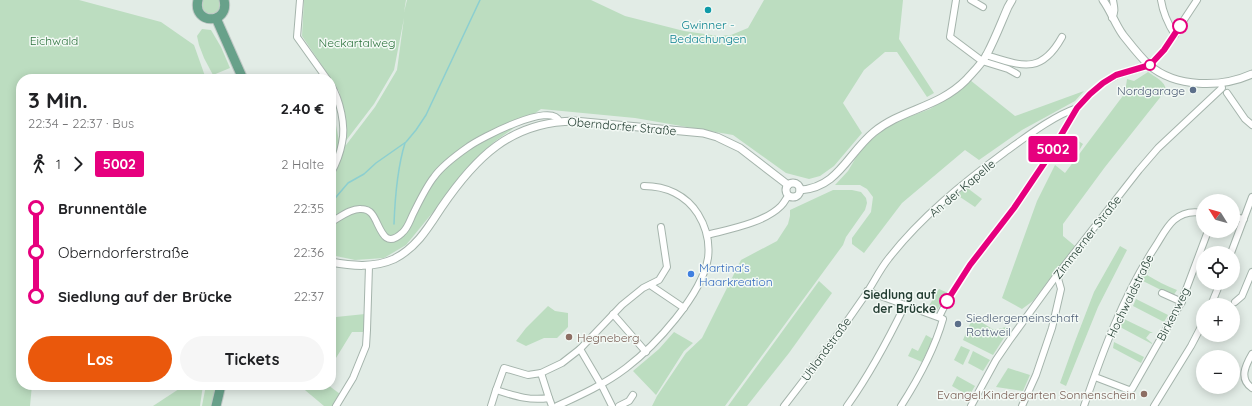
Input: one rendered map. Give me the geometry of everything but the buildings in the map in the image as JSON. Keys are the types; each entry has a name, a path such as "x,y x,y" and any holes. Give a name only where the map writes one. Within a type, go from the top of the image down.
{"main road":[{"path":"198,0 197,6 200,14 207,19 220,16 225,9 224,0"},
{"path":"216,18 240,74"},
{"path":"216,406 220,390"}],"street":[{"path":"300,0 297,37 323,74"},
{"path":"956,0 950,37 984,58 1017,74"},
{"path":"971,0 983,7"},
{"path":"788,196 795,197 800,190 813,189 820,186 837,174 858,147 874,131 900,116 929,105 942,98 964,81 984,58 1012,0"},
{"path":"1103,0 1112,18 1123,34 1150,65 1165,74 1180,80 1197,84 1221,83 1241,79 1252,74"},
{"path":"1112,18 1115,14 1113,0"},
{"path":"1161,0 1162,9 1168,24 1175,35"},
{"path":"901,406 919,377 933,350 945,305 970,265 1014,208 1047,159 1077,108 1103,83 1116,75 1150,65 1175,35 1196,0"},
{"path":"984,58 1013,64 1032,65 1041,61 1049,54 1057,46 1062,37"},
{"name":"Zimmerner Straße","path":"971,406 996,360 1057,275 1156,150 1222,88 1221,83"},
{"path":"1228,93 1245,119 1252,126"},
{"path":"336,94 342,114 343,134 342,143 336,159"},
{"name":"An der Kapelle","path":"867,292 876,276 890,257 938,206 978,172 1024,138 1066,111 1077,108"},
{"path":"336,219 360,208 367,210 372,214 384,236 395,238 406,228 434,176 469,146 486,136 535,117 556,116 560,121"},
{"name":"Oberndorfer Straße","path":"336,263 351,266 369,266 404,254 413,246 453,190 479,161 514,134 540,124 560,121 574,121 703,132 726,140 740,148 788,185 794,183 800,190"},
{"path":"788,185 785,189 788,196"},
{"path":"557,406 601,384 625,369 646,352 684,308 705,270 708,256 708,235 693,206 670,190 655,186 644,186"},
{"path":"708,235 758,221 777,210 788,196"},
{"path":"1234,246 1252,197"},
{"name":"Hochwaldstraße","path":"1084,406 1107,342 1130,291 1147,260 1174,220 1183,214 1196,212"},
{"path":"1240,218 1244,219"},
{"path":"491,406 504,368 528,375 541,373 562,363 580,349 613,314 634,295 658,280 667,267 661,227"},
{"name":"Birkenweg","path":"1095,377 1129,390 1132,389 1182,302 1205,238"},
{"path":"336,406 353,378 366,346 368,330 369,266"},
{"path":"1240,298 1242,296 1252,272"},
{"path":"1022,406 1036,375 1052,328 1061,289 1057,275"},
{"path":"650,285 684,308"},
{"path":"867,292 941,318"},
{"name":"Uhlandstraße","path":"784,406 821,358 867,292"},
{"path":"1162,293 1182,302"},
{"path":"847,406 862,386 884,349 905,305"},
{"path":"613,314 646,352"},
{"path":"1154,406 1196,336"},
{"path":"580,349 612,406"},
{"path":"1252,354 1246,363 1243,373 1244,380 1252,388"},
{"path":"541,373 552,406"},
{"path":"496,390 527,399 539,400 549,398"},
{"path":"619,406 629,401 634,395"}],"green space":[{"name":"Eichwald","path":"0,0 79,0 161,22 194,45 204,74 16,74 16,390 32,390 30,406 0,406"},
{"path":"203,0 220,0 221,6 217,13 212,15 206,13 202,7"},
{"name":"Neckartalweg","path":"304,0 406,0 404,12 407,0 591,0 625,16 684,31 718,36 731,35 748,28 764,0 903,0 899,39 934,93 927,97 897,52 885,52 864,70 843,103 862,133 834,166 820,176 809,179 786,173 733,135 635,118 541,109 494,142 464,171 406,245 384,258 355,260 336,256 336,125 339,141 346,145 375,107 397,70 404,18 394,70 374,104 345,142 344,111 339,91 336,87 336,74 328,74 302,36"},
{"path":"202,29 211,30 221,47 230,68 212,74 204,58 197,36"},
{"path":"1148,72 1164,84 1166,90 1105,167 1063,224 1063,236 1075,246 1033,301 1022,309 1002,298 1037,201 1055,165 1065,173 1125,93 1127,79 1134,81"},
{"path":"970,80 1015,116 1084,91 1075,101 1022,130 979,160 965,150 902,203 864,253 852,244 852,238 871,212 873,197 867,189 860,185 835,185 848,171 861,149 884,129 903,119 930,109 964,87"},
{"path":"1068,134 1083,144 1077,154 1062,144"},
{"path":"966,187 982,199 975,207 957,195"},
{"path":"833,190 852,190 861,192 866,198 867,203 865,210 846,237 843,245 725,406 652,406 686,353 702,338 741,260 777,241 788,224 790,210"},
{"path":"1120,246 1127,250 1098,307 1066,386 1060,383 1094,292"},
{"path":"1148,263 1152,265 1147,275 1177,290 1173,296 1139,279"},
{"path":"819,281 832,293 789,353 747,406 728,406"},
{"path":"939,289 948,293 935,312 927,309"},
{"path":"1136,299 1168,315 1164,322 1133,306"},
{"path":"548,306 555,311 568,313 568,327 557,338 544,338 526,346 516,341 526,328"},
{"path":"365,314 365,332 352,332 336,358 336,317"},
{"path":"973,317 994,330 1006,327 1009,330 993,355 963,340"},
{"path":"1124,319 1153,333 1150,333 1146,338 1152,344 1120,327"},
{"path":"674,332 693,343 684,351 656,395 633,371 659,349"},
{"path":"926,335 933,339 922,362 908,356 912,348 918,351"},
{"path":"1114,342 1144,357 1141,363 1113,348"},
{"path":"961,346 970,350 963,365 954,360"},
{"path":"973,351 990,360 983,371 968,363"},
{"path":"1008,368 1030,375 1023,391 996,387"},
{"path":"957,376 975,386 969,396 952,386"},
{"path":"177,390 202,390 200,406 153,406"},
{"path":"205,390 216,390 212,406 202,406"},
{"path":"305,390 335,390 340,394 332,406 324,406"}],"waterway":[{"path":"336,197 348,183 364,174 376,163 406,142 416,130 426,115 480,0"},
{"path":"394,224 397,183 405,143"}],"bus line":[{"name":"5002","path":"947,301 970,265 1014,208 1047,159 1077,108 1103,83 1116,75 1150,65 1164,50 1180,26"}],"place":[{"name":"Gwinner - Bedachungen","path":"708,10"},
{"name":"Nordgarage","path":"1193,90"},
{"name":"Martina's Haarkreation","path":"691,274"},
{"name":"Siedlung auf der Brücke","path":"947,301"},
{"name":"Siedlergemeinschaft Rottweil","path":"958,324"},
{"name":"Hegneberg","path":"569,337"},
{"name":"Evangel.Kindergarten Sonnenschein","path":"1144,394"}]}
